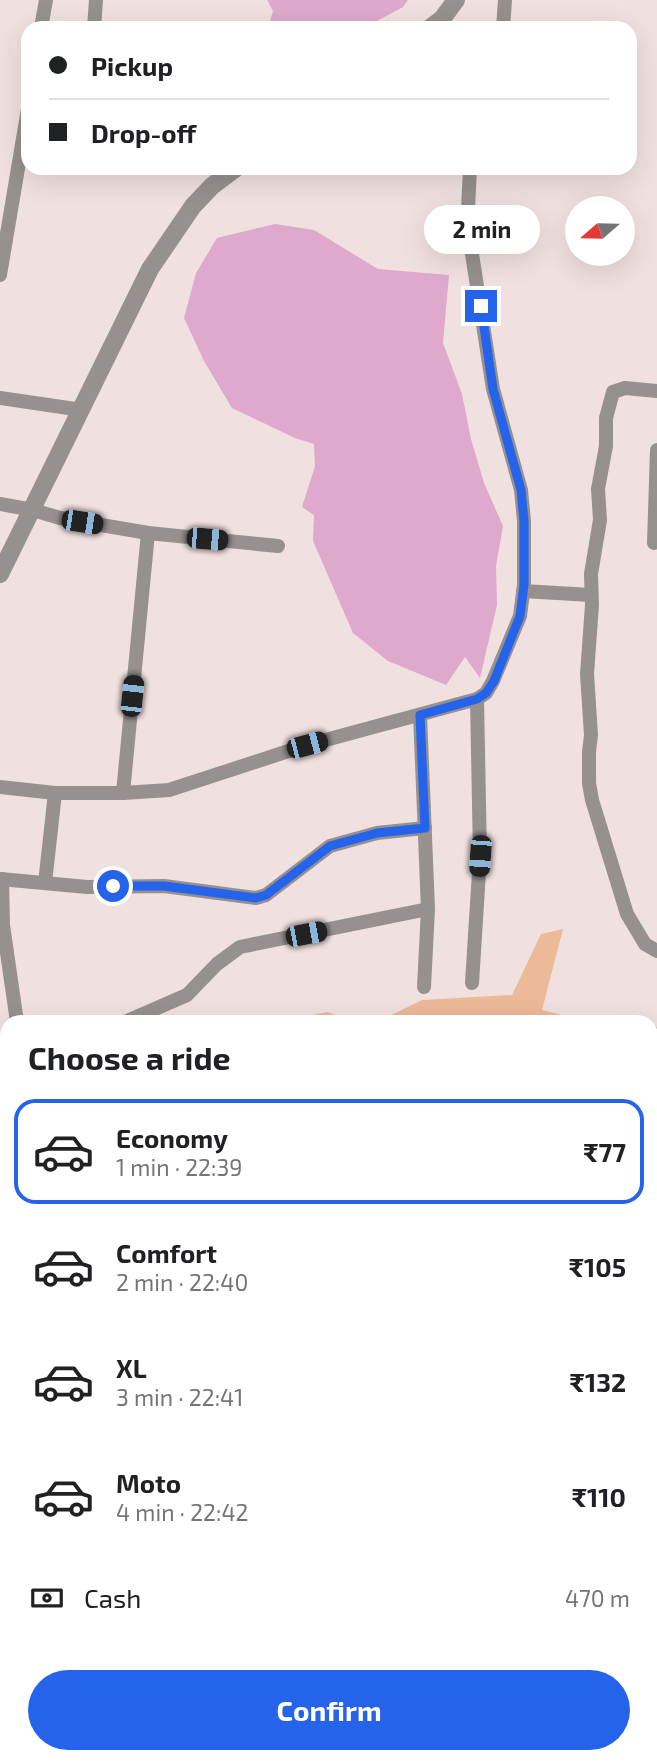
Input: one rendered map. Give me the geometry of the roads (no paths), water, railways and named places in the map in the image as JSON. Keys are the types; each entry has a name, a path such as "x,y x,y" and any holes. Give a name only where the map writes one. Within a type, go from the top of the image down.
{"street":[{"path":"42,21 46,0"},
{"path":"94,21 96,0"},
{"path":"439,21 456,0"},
{"path":"504,21 505,0"},
{"path":"0,275 21,150"},
{"path":"0,574 150,269 193,206 227,175"},
{"path":"0,787 55,793 169,790 307,745 477,699 486,693 494,681 520,616 524,521 521,490 493,389 472,254 468,209 470,175"},
{"path":"657,391 625,388 612,392 606,418 606,446 598,489 600,520 591,574 587,674 591,734 588,768 592,800 627,914 645,944 657,951"},
{"path":"0,398 82,410"},
{"path":"654,543 657,450"},
{"path":"0,504 60,518 148,533 278,546"},
{"path":"123,793 148,533"},
{"path":"523,591 591,595"},
{"path":"472,983 480,856 477,699"},
{"path":"420,715 428,909 424,987"},
{"path":"45,883 55,793"},
{"path":"16,1015 5,937 1,879 87,887 164,886 256,898 266,895 330,846 377,833 425,828"},
{"path":"141,1015 187,995 217,964 240,947 428,909"}]}
